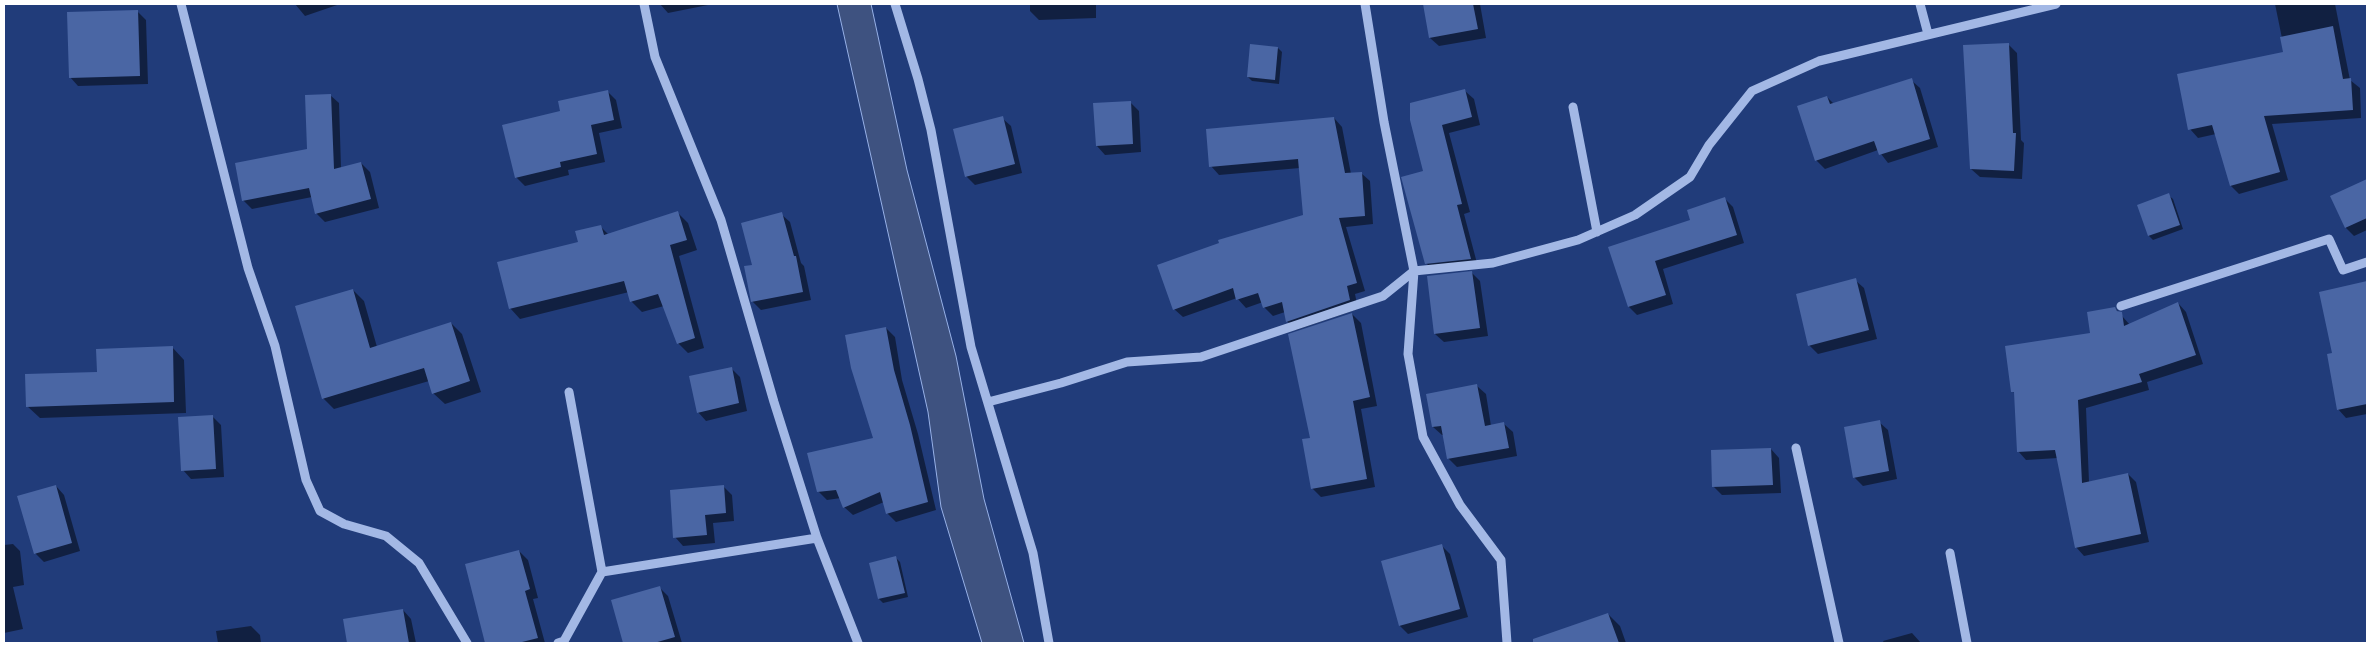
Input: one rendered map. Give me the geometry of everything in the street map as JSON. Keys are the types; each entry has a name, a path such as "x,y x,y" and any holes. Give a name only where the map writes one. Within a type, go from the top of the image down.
{"street":[{"path":"181,4 248,268 275,346 306,480 320,511 344,524 386,536 419,563 437,590 467,643"},
{"path":"644,4 655,57 721,220 816,538 858,643"},
{"path":"895,4 918,79 931,130 971,347 1033,553 1049,643"},
{"path":"1365,4 1384,122 1414,271 1408,354 1423,437 1460,505 1501,560 1507,643"},
{"path":"1920,4 1928,34"},
{"path":"988,402 1061,383 1127,362 1201,357 1383,296 1414,271 1493,263 1578,240 1635,215 1690,177 1709,145 1752,91 1819,61 2056,4"},
{"path":"1573,107 1597,232"},
{"path":"2121,306 2329,239 2343,270 2367,262"},
{"path":"558,643 564,641 602,572 569,392"},
{"path":"1796,448 1839,643"},
{"path":"602,572 816,538"},
{"path":"1950,553 1967,643"}],"water":[{"path":"837,4 871,4 907,170 956,356 984,499 1024,643 982,643 941,507 928,412"}],"building":[{"path":"1423,4 1473,4 1478,29 1429,38"},
{"path":"138,10 140,76 69,78 67,12"},
{"path":"2333,26 2343,79 2351,78 2353,110 2264,116 2280,172 2230,186 2212,125 2188,130 2177,74 2283,52 2280,37"},
{"path":"2009,43 2013,133 2016,133 2014,171 1970,169 1963,45"},
{"path":"1250,44 1278,47 1275,80 1247,77"},
{"path":"1912,78 1930,139 1879,155 1874,141 1815,161 1797,106 1827,96 1830,104"},
{"path":"1465,89 1472,117 1442,125 1462,204 1457,205 1471,259 1425,264 1401,177 1423,171 1410,120 1410,103"},
{"path":"608,90 614,120 591,125 597,154 560,162 561,167 515,178 502,125 560,111 558,101"},
{"path":"331,94 334,169 361,162 371,199 315,214 309,188 242,201 235,163 307,149 305,95"},
{"path":"1131,101 1133,144 1096,146 1093,103"},
{"path":"1003,116 1015,164 965,177 953,129"},
{"path":"1334,117 1345,173 1362,172 1365,216 1339,218 1357,283 1347,286 1350,300 1286,322 1282,302 1263,308 1258,293 1236,300 1233,288 1173,310 1157,265 1219,243 1218,240 1303,215 1298,159 1209,167 1206,129"},
{"path":"2367,179 2367,218 2345,228 2330,196"},
{"path":"2169,193 2180,225 2148,236 2137,205"},
{"path":"1725,197 1737,235 1655,261 1666,295 1628,307 1608,247 1690,220 1687,210"},
{"path":"678,211 687,240 670,245 695,338 677,344 658,294 630,302 624,281 509,309 497,262 578,242 575,231 601,225 604,235"},
{"path":"782,212 794,256 796,256 803,292 751,302 744,266 752,265 741,223"},
{"path":"1472,271 1480,328 1434,334 1427,276"},
{"path":"1856,278 1869,330 1808,346 1796,294"},
{"path":"2367,281 2367,404 2337,410 2327,354 2332,353 2319,292"},
{"path":"353,289 370,348 451,322 470,381 432,394 424,368 322,399 295,306"},
{"path":"2178,302 2196,355 2139,374 2142,382 2078,400 2082,483 2128,473 2141,534 2075,548 2055,450 2017,452 2014,392 2011,392 2005,346 2090,333 2087,312 2115,307 2117,311 2122,312 2124,326"},
{"path":"1352,313 1370,397 1353,401 1367,479 1311,489 1302,439 1310,438 1288,334"},
{"path":"886,327 894,370 910,425 928,502 886,514 880,492 843,508 836,490 817,492 807,453 873,438 851,368 845,335"},
{"path":"173,346 174,402 26,407 25,374 97,372 96,349"},
{"path":"732,367 739,403 697,413 689,376"},
{"path":"1477,384 1485,426 1504,422 1509,448 1447,459 1441,426 1432,427 1426,394"},
{"path":"213,415 216,469 181,471 178,417"},
{"path":"1880,420 1889,471 1853,478 1844,427"},
{"path":"1771,448 1773,485 1712,487 1711,450"},
{"path":"56,485 72,543 34,554 17,496"},
{"path":"724,485 726,513 705,515 707,535 673,538 670,490"},
{"path":"1442,544 1460,609 1399,626 1381,561"},
{"path":"519,550 530,589 525,591 538,638 518,643 485,643 465,564"},
{"path":"896,556 905,593 878,599 869,563"},
{"path":"660,586 675,637 654,643 623,643 611,600"},
{"path":"403,609 409,643 347,643 343,619"},
{"path":"1608,613 1619,643 1533,643 1533,639"}]}
